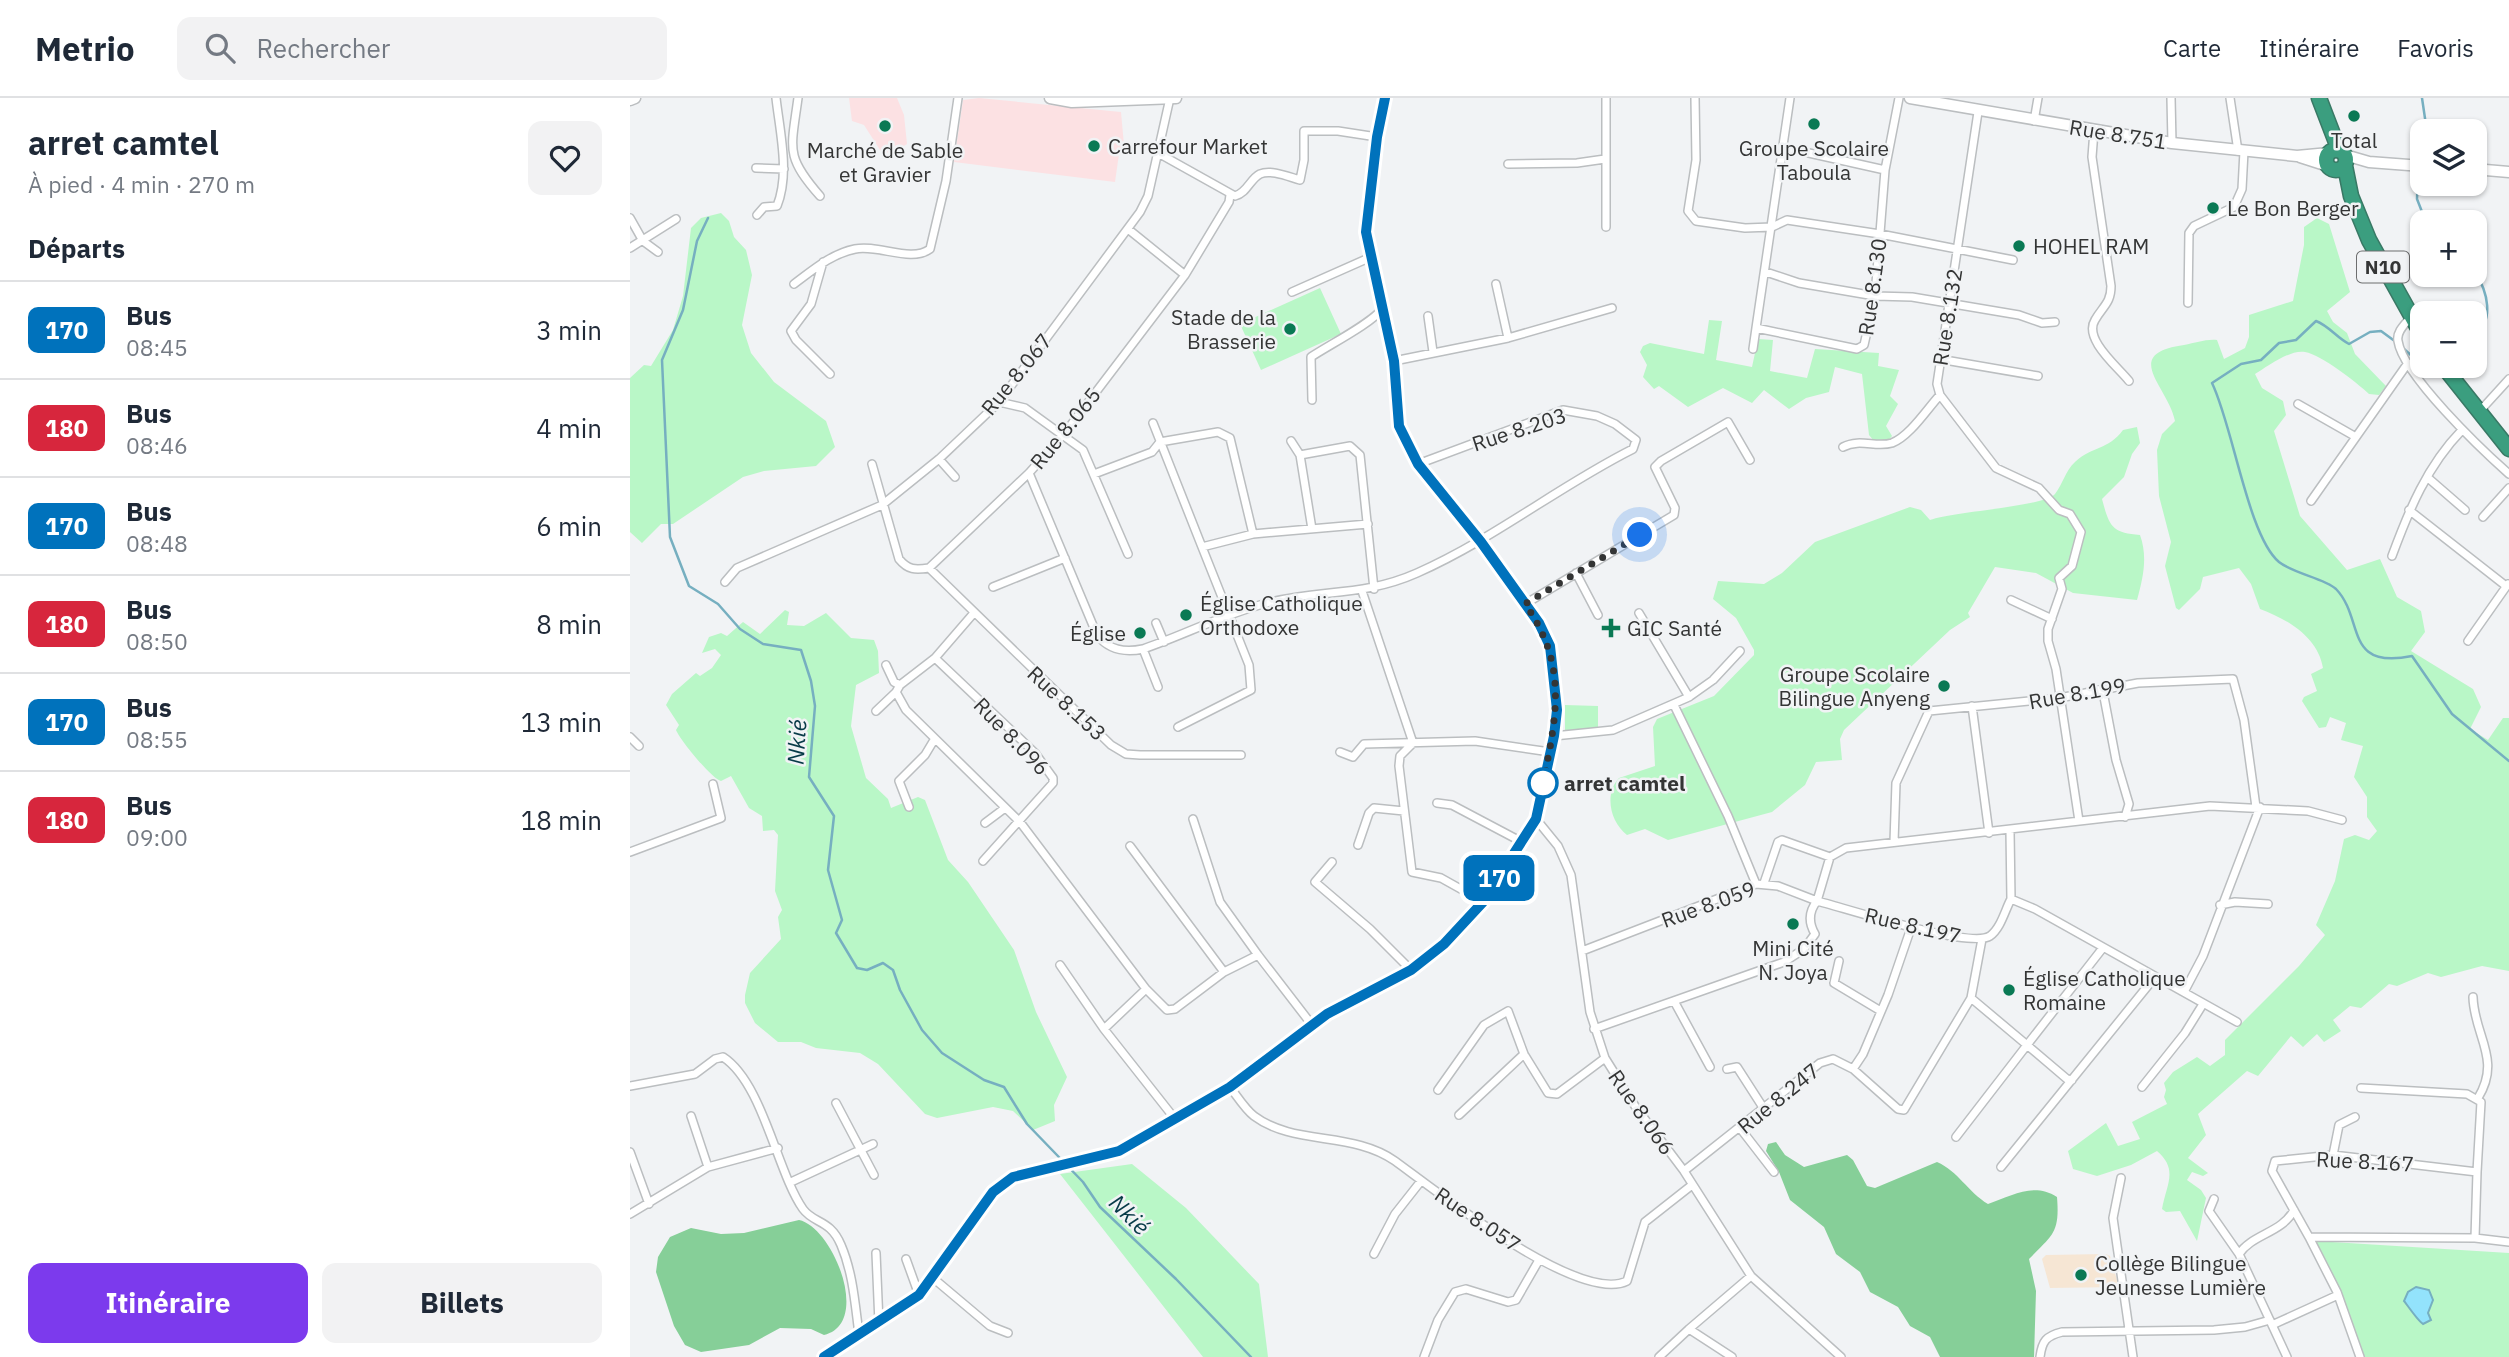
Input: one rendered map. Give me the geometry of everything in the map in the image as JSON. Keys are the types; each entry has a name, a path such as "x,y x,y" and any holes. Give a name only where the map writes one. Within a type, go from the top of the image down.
{"highway":[{"name":"N10","path":"2321,105 2337,160 2369,240 2410,318"},
{"path":"2452,378 2509,449"}],"main road":[{"path":"1049,98 1072,102 1176,98"},
{"name":"Rue 8.751","path":"1910,98 1978,112 2172,142 2241,151 2410,165"},
{"path":"2487,170 2509,172"}],"street":[{"path":"757,215 764,207 777,206 784,169 776,98"},
{"path":"798,98 793,156 796,169 820,197"},
{"path":"794,285 823,261 855,249 870,247 907,254 930,249 946,181 958,98"},
{"name":"Rue 8.067","path":"725,582 737,568 882,505 939,459 999,402 1128,229 1148,196 1170,98"},
{"path":"824,1357 919,1295 993,1192 1013,1177 1119,1151 1230,1087 1312,1025 1411,970 1444,944 1483,902 1536,819 1554,736 1556,684 1550,646 1525,604 1481,542 1418,464 1399,426 1394,361 1366,232 1377,137 1385,98"},
{"path":"1606,98 1606,227"},
{"path":"1695,98 1698,120 1688,211 1691,218 1745,228 1772,226 1787,220 1880,234 2013,260"},
{"path":"1753,349 1790,98"},
{"name":"Rue 8.130","path":"1756,328 1861,348 1875,296 1885,170 1899,98"},
{"path":"1949,98 1959,106"},
{"path":"2034,121 2038,98"},
{"path":"2171,98 2172,142"},
{"path":"2188,303 2189,233 2194,226 2234,207 2242,189 2241,151 2230,98"},
{"name":"Rue 8.132","path":"1978,112 1937,384 1940,395 1996,468 2039,488 2059,510 2070,514 2081,532 2072,566 2059,578 2062,589 2048,629 2079,821"},
{"path":"1158,153 1230,195 1242,194 1261,174 1270,172 1300,180 1304,160 1304,131 1338,131 1377,137"},
{"path":"2094,131 2092,156 2111,300 2093,322 2092,331 2096,343 2129,381"},
{"path":"1782,147 1885,170"},
{"path":"1508,164 1605,159"},
{"path":"756,168 784,169"},
{"name":"Rue 8.065","path":"929,568 1029,473 1064,434 1185,275 1230,195"},
{"path":"630,218 643,241 658,252"},
{"path":"630,248 676,219"},
{"path":"1128,229 1185,275"},
{"path":"1292,292 1371,257"},
{"path":"823,261 811,304 791,331 796,340 830,374"},
{"path":"1766,272 1799,283 2019,315 2042,323 2055,322"},
{"path":"1496,284 1508,338"},
{"path":"1394,361 1508,338 1612,307"},
{"path":"1311,400 1311,357 1349,331 1374,319 1382,309"},
{"path":"1427,316 1433,352"},
{"path":"2410,318 2398,333 2398,340 2408,363 2462,430 2509,474"},
{"path":"1939,359 2038,376"},
{"path":"2311,500 2408,363"},
{"path":"2478,413 2509,379"},
{"path":"1843,447 1854,441 1890,444 1900,438 1940,395"},
{"path":"999,402 1025,408 1083,450 1128,554"},
{"path":"2298,404 2356,437"},
{"name":"Rue 8.203","path":"1418,464 1563,410 1597,416 1633,435 1636,444 1633,449 1580,478 1481,542"},
{"path":"1525,604 1676,512 1655,467 1661,461 1728,422 1750,460"},
{"path":"1153,423 1230,615 1248,665 1251,690 1178,727"},
{"path":"2392,556 2409,510 2440,453 2462,430"},
{"path":"1094,474 1152,452 1160,442 1218,432 1230,438 1253,534"},
{"path":"1291,441 1300,455 1312,529"},
{"path":"1300,455 1350,446 1360,455 1374,589"},
{"path":"939,459 955,477"},
{"path":"872,464 899,559 905,567 916,570 929,568"},
{"path":"1029,473 1097,635 1105,644 1121,651 1143,649 1230,615 1290,598 1374,589 1416,574 1481,542"},
{"path":"2427,477 2465,510"},
{"path":"2483,517 2509,488"},
{"path":"2409,510 2507,585 2468,641"},
{"path":"1202,547 1253,534 1368,524"},
{"path":"993,587 1065,558"},
{"name":"Rue 8.153","path":"929,568 1091,727 1126,754 1241,755"},
{"path":"1576,573 1598,615"},
{"path":"1362,591 1413,743"},
{"path":"2011,600 2052,619"},
{"path":"1639,612 1689,697"},
{"path":"876,711 898,688 935,658 973,614"},
{"path":"1156,623 1164,642"},
{"path":"1143,649 1158,687"},
{"path":"1554,736 1614,730 1674,705 1713,680 1741,651"},
{"name":"Rue 8.096","path":"935,658 1052,773 1053,783 983,861"},
{"path":"886,664 911,717 1020,822 1146,989 1167,1010 1175,1009 1224,972 1258,954"},
{"name":"Rue 8.199","path":"1894,842 1896,783 1925,718 1936,708 2059,698 2138,683 2233,679 2244,720 2258,807"},
{"path":"2098,690 2104,697 2116,760 2126,789 2129,804 2125,817"},
{"path":"1674,705 1760,883"},
{"path":"1972,706 1989,833"},
{"path":"630,737 639,746"},
{"path":"909,807 899,781 925,755 934,740"},
{"path":"1340,752 1353,757 1364,744 1475,741 1550,752"},
{"path":"1413,743 1400,756 1399,766 1405,839 1412,872 1441,878 1483,902"},
{"path":"630,852 721,818 713,784"},
{"path":"1437,803 1452,805 1522,842"},
{"path":"2184,992 2203,956 2258,807"},
{"path":"1594,1029 1784,962 1804,949 1815,934 1810,919 1811,910 1818,901 1830,857 1846,848 2125,817 2165,809 2258,807 2324,814 2343,820"},
{"path":"985,823 1005,808"},
{"path":"1358,845 1368,813 1374,808 1404,811"},
{"path":"1193,819 1220,902 1312,1025"},
{"name":"Rue 8.066","path":"1536,819 1566,860 1594,1029 1605,1058 1635,1106 1684,1171 1751,1276 1837,1356"},
{"path":"2010,831 2011,898 2237,1022"},
{"path":"1760,883 1778,842 1782,840 1830,857"},
{"path":"1130,846 1224,972"},
{"path":"1332,862 1315,882 1370,929 1411,970"},
{"name":"Rue 8.059","path":"1582,951 1760,883 1818,901"},
{"name":"Rue 8.197","path":"1818,901 1911,928 1982,939 1998,927 2011,898"},
{"path":"2220,905 2235,902 2268,904"},
{"name":"Rue 8.247","path":"1684,1171 1827,1059 1833,1059 1853,1069 1863,1054 1879,1010 1888,995 1911,928"},
{"path":"1853,1069 1898,1109 1904,1110 1971,998 1982,939"},
{"path":"1956,1137 2102,949"},
{"path":"1839,961 1834,983 1879,1010"},
{"path":"1060,965 1104,1029 1175,1119"},
{"path":"2001,1167 2155,977"},
{"path":"1104,1029 1146,989"},
{"path":"2473,997 2473,1018 2486,1043 2488,1082 2478,1098"},
{"path":"1971,998 2067,1079 2073,1080"},
{"path":"1674,1001 1710,1067"},
{"path":"2142,1087 2185,1034 2203,1004"},
{"path":"1438,1090 1484,1026 1504,1013 1511,1014 1524,1054 1552,1095 1605,1058"},
{"path":"1459,1115 1524,1054"},
{"path":"630,1086 695,1074 715,1059 723,1058 750,1091 778,1148 803,1209 834,1230 850,1271 859,1334"},
{"path":"1727,1069 1737,1067 1764,1109"},
{"name":"Rue 8.057","path":"1230,1087 1253,1115 1273,1126 1363,1145 1392,1159 1539,1260 1592,1281 1621,1284 1630,1276 1639,1235 1646,1222 1667,1202 1692,1185"},
{"path":"2361,1088 2467,1094 2478,1098 2481,1102 2475,1238"},
{"path":"836,1103 874,1175"},
{"path":"691,1116 708,1167"},
{"path":"2333,1155 2339,1125 2355,1117"},
{"path":"1740,1128 1774,1172"},
{"path":"791,1182 873,1144"},
{"path":"630,1214 708,1167 778,1148"},
{"path":"630,1152 649,1204"},
{"name":"Rue 8.167","path":"2360,1357 2338,1294 2272,1165 2275,1161 2333,1155 2477,1172"},
{"path":"2121,1178 2113,1217 2133,1357"},
{"path":"1374,1254 1395,1214 1421,1181"},
{"path":"2214,1199 2209,1211 2212,1220 2239,1254 2287,1357"},
{"path":"2239,1254 2243,1248 2280,1228 2294,1210"},
{"path":"2309,1237 2475,1238 2509,1242"},
{"path":"876,1253 878,1323"},
{"path":"906,1259 919,1295"},
{"path":"1424,1357 1438,1320 1455,1292 1466,1289 1508,1302 1516,1300 1539,1260"},
{"path":"1659,1357 1751,1276"},
{"path":"933,1278 979,1318 1007,1333"},
{"path":"2040,1357 2042,1342 2055,1334 2127,1329 2214,1330 2245,1327 2271,1323 2338,1294"},
{"path":"1689,1329 1732,1357"}],"shaded area":[{"name":"Marché de Sable et Gravier","path":"849,98 897,98 904,115 907,144 894,152 882,153 864,125 852,121"},
{"path":"979,98 1121,112 1125,156 1119,154 1115,182 954,162 963,100"},
{"name":"Collège Bilingue Jeunesse Lumière","path":"2046,1255 2110,1256 2119,1287 2050,1288 2042,1259"}],"green space":[{"path":"721,213 729,221 734,237 746,250 752,275 742,325 751,353 774,382 826,421 835,447 816,466 764,471 743,477 673,524 661,524 642,543 630,532 630,378 644,365 651,366 673,330 683,296 691,228 701,218"},
{"path":"2317,218 2329,224 2350,292 2327,311 2333,322 2347,333 2355,354 2386,386 2379,395 2369,394 2329,363 2305,352 2286,356 2255,374 2262,388 2283,401 2286,415 2274,431 2300,516 2347,570 2380,559 2397,597 2421,611 2425,632 2411,651 2473,689 2481,707 2470,729 2488,740 2503,718 2509,718 2509,971 2482,966 2441,977 2428,973 2397,986 2389,984 2361,1008 2350,1006 2333,1020 2341,1031 2324,1042 2317,1034 2303,1047 2291,1036 2258,1076 2247,1071 2198,1114 2206,1135 2188,1158 2208,1173 2203,1176 2192,1172 2187,1180 2201,1190 2206,1198 2197,1241 2180,1211 2166,1212 2162,1209 2169,1171 2164,1158 2157,1151 2131,1165 2097,1176 2073,1169 2068,1151 2106,1123 2118,1146 2140,1139 2132,1122 2167,1104 2164,1083 2173,1072 2197,1057 2210,1066 2225,1055 2225,1040 2299,966 2325,935 2316,925 2335,881 2344,839 2355,835 2369,840 2377,831 2367,817 2367,797 2354,777 2363,746 2341,740 2346,723 2330,717 2326,727 2319,728 2302,701 2304,697 2317,691 2311,674 2323,668 2315,647 2308,638 2281,618 2260,609 2251,584 2239,568 2203,577 2200,589 2179,610 2176,608 2165,566 2171,542 2159,496 2157,450 2162,434 2175,421 2151,364 2155,356 2165,349 2204,341 2217,340 2224,359 2245,348 2249,337 2249,315 2293,301 2304,245 2304,227"},
{"name":"Stade de la Brasserie","path":"1320,288 1341,334 1261,370 1240,324"},
{"path":"1709,320 1722,321 1716,360 1752,367 1758,339 1773,340 1770,371 1807,378 1815,349 1879,353 1878,366 1899,370 1890,396 1898,404 1886,426 1892,436 1887,442 1874,441 1869,435 1862,374 1835,367 1829,392 1806,398 1789,409 1764,390 1752,403 1723,388 1688,407 1659,386 1654,389 1643,377 1647,365 1640,352 1643,346 1650,343 1704,354"},
{"path":"2137,427 2140,443 2132,454 2124,477 2102,499 2109,521 2117,530 2140,535 2144,559 2137,600 2073,593 2036,573 1995,567 1968,613 1970,617 1950,630 1844,730 1840,739 1842,760 1816,762 1805,785 1772,812 1668,840 1645,829 1627,835 1616,823 1610,800 1614,785 1619,778 1655,766 1653,727 1657,719 1714,696 1754,655 1754,650 1736,618 1713,599 1718,581 1764,584 1782,573 1815,542 1910,507 1921,510 1930,520 2017,506 2047,498 2055,494 2075,462 2106,445 2123,430"},
{"path":"785,610 789,612 787,625 804,626 826,613 851,638 874,640 878,651 879,673 856,685 851,726 866,778 888,799 891,808 918,797 925,800 948,860 968,882 1014,950 1036,1012 1067,1077 1054,1105 1055,1121 1033,1130 1013,1111 993,1107 937,1118 925,1114 878,1064 860,1053 816,1048 801,1042 778,1042 755,1023 745,1003 750,973 781,939 778,917 782,910 775,891 778,835 774,830 763,831 762,816 749,808 731,776 721,781 717,779 697,758 676,730 679,725 666,705 672,694 696,673 700,676 712,668 721,655 715,649 702,653 709,637 721,633 727,636 743,622 760,634"},
{"path":"1565,705 1598,706 1598,729 1565,733"},
{"path":"1776,1142 1785,1155 1804,1167 1847,1155 1853,1160 1867,1186 1875,1188 1937,1162 1988,1204 2031,1191 2057,1197 2056,1227 2029,1259 2036,1291 2034,1357 1940,1357 1930,1337 1910,1326 1898,1307 1870,1292 1860,1272 1836,1254 1824,1227 1790,1200 1779,1172 1766,1151 1768,1144"},
{"path":"1132,1164 1186,1208 1259,1284 1268,1357 1203,1357 1060,1174"},
{"path":"799,1220 812,1226 824,1239 842,1276 846,1296 845,1313 838,1327 824,1335 811,1329 780,1328 749,1345 701,1352 685,1345 674,1326 656,1272 658,1257 670,1237 691,1228 721,1234 744,1233"},
{"path":"2316,1241 2509,1253 2509,1357 2356,1357"}],"water":[{"path":"2416,1287 2429,1290 2433,1300 2428,1313 2431,1320 2423,1324 2404,1301 2408,1292"}],"waterway":[{"path":"2422,98 2425,119"},
{"path":"2417,196 2421,210"},
{"name":"Nkié","path":"708,218 697,241 683,310 662,360 670,537 689,586 718,604 740,629 763,644 801,650 811,681 815,706 809,777 834,816 828,870 842,920 836,933 857,968 867,970 883,963 893,970 900,990 922,1030 942,1053 984,1080 1004,1087 1027,1124 1083,1182 1100,1207 1176,1279 1251,1357"},
{"path":"2483,287 2487,301"},
{"path":"2396,342 2381,331 2370,332 2349,344 2316,321 2296,340 2279,343 2261,360 2241,364 2212,383 2258,529 2268,549 2285,566 2336,589 2345,601 2365,649 2375,656 2412,656 2452,714 2509,761"},
{"path":"2404,349 2410,354"}],"bus line":[{"name":"170","path":"824,1357 919,1295 993,1192 1013,1177 1029,1171 1092,1160 1119,1151 1230,1087 1327,1014 1411,970 1444,944 1483,902 1536,819 1557,710 1550,646 1539,623 1481,542 1418,464 1405,443 1399,426 1395,403 1394,361 1366,232 1377,137 1385,98"}],"place":[{"name":"Total","path":"2354,116"},
{"name":"Groupe Scolaire Taboula","path":"1814,124"},
{"name":"Marché de Sable et Gravier","path":"885,126"},
{"name":"Carrefour Market","path":"1094,146"},
{"name":"Le Bon Berger","path":"2213,208"},
{"name":"HOHEL RAM","path":"2019,246"},
{"name":"Stade de la Brasserie","path":"1290,329"},
{"name":"Église Catholique Orthodoxe","path":"1186,615"},
{"name":"GIC Santé","path":"1611,628"},
{"name":"Église","path":"1140,633"},
{"name":"Groupe Scolaire Bilingue Anyeng","path":"1944,686"},
{"name":"arret camtel","path":"1543,783"},
{"name":"Mini Cité N. Joya","path":"1793,924"},
{"name":"Église Catholique Romaine","path":"2009,990"},
{"name":"Collège Bilingue Jeunesse Lumière","path":"2081,1275"}],"route":[{"path":"1543,783 1554,736 1556,684 1550,646 1539,623 1525,604 1640,535"}]}
